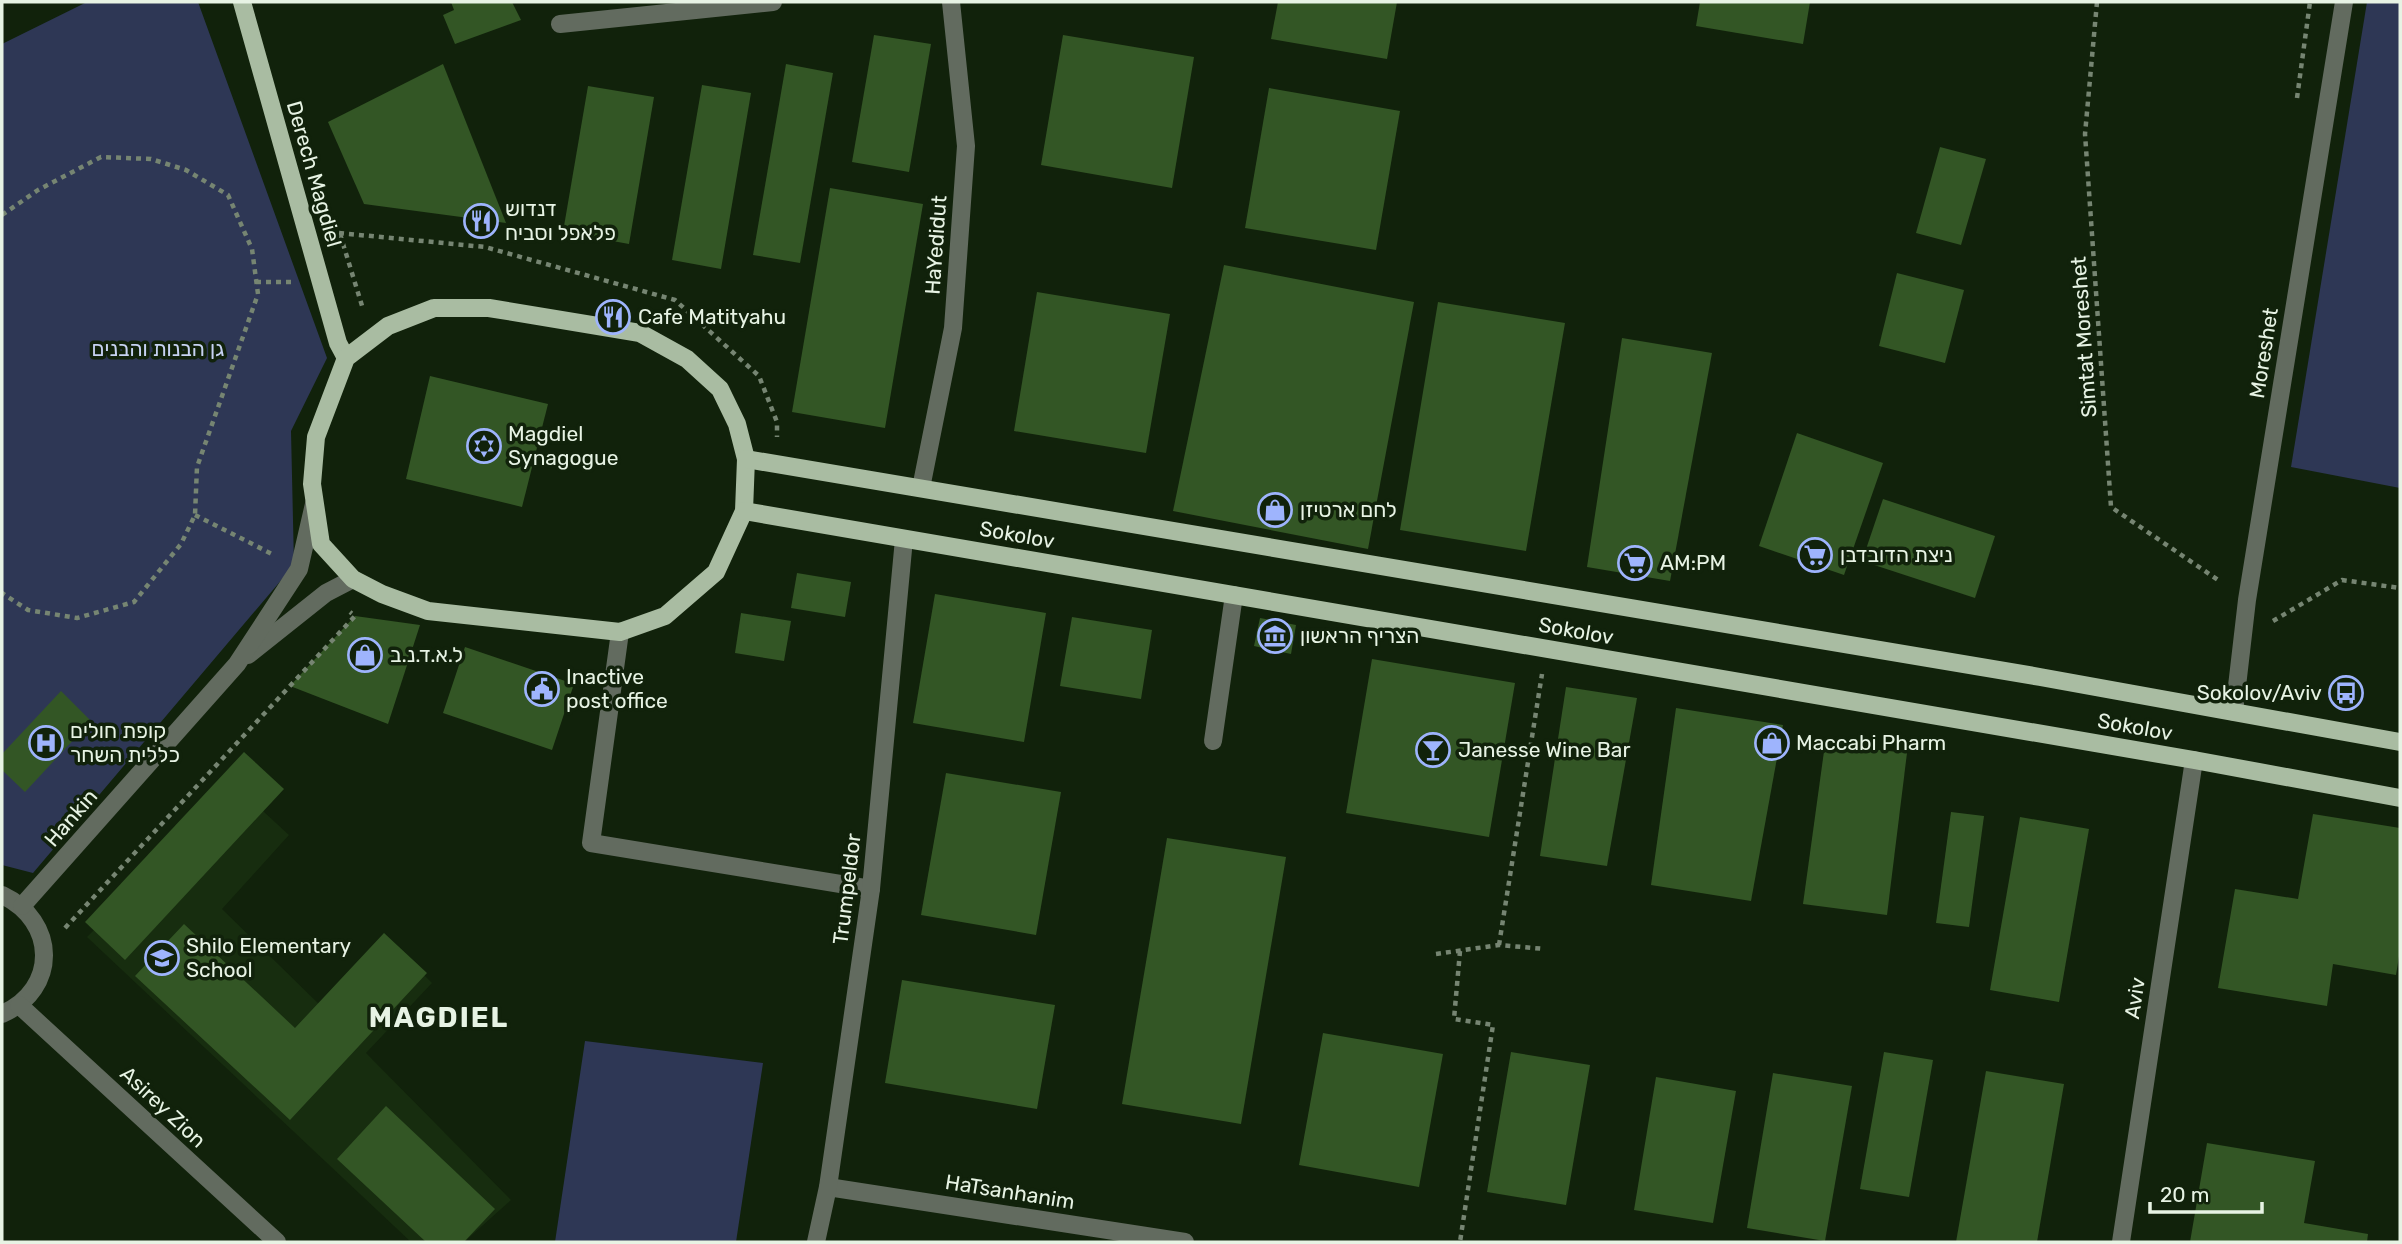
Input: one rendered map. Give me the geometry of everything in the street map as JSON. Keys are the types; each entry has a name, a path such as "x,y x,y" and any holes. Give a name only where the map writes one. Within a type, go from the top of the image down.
{"main road":[{"name":"Derech Magdiel","path":"242,2 342,351"},
{"path":"434,308 488,308 640,333 687,359 720,389 737,424 746,459 744,511 716,572 665,616 620,632 428,611 382,594 353,579 321,544 312,484 316,437 342,351 388,326 434,308"},
{"name":"Sokolov","path":"746,459 2400,742"},
{"name":"Sokolov","path":"744,511 2194,760 2400,798"}],"street":[{"path":"560,24 657,9 773,2"},
{"name":"HaYedidut","path":"920,488 953,328 966,146 951,2"},
{"name":"Moreshet","path":"2234,712 2247,600 2344,2"},
{"name":"Hankin","path":"237,664 296,567 314,503"},
{"name":"Trumpeldor","path":"816,1242 828,1188 871,890 904,539"},
{"name":"Hankin","path":"22,906 237,664 328,592 353,579"},
{"path":"1213,741 1234,596"},
{"path":"620,632 592,843 871,890"},
{"name":"Aviv","path":"2120,1242 2194,760"},
{"path":"2,895 22,906 36,922 44,951 42,972 33,990 19,1005 2,1014"},
{"name":"Asirey Zion","path":"19,1005 277,1242"},
{"name":"HaTsanhanim","path":"828,1188 1185,1242"}],"path":[{"name":"Simtat Moreshet","path":"2096,2 2085,134 2111,507 2247,600"},
{"path":"2,215 37,190 101,157 151,159 187,170 228,195 252,249 258,294 197,467 195,515 181,544 134,602 78,618 29,610 2,593"},
{"path":"335,220 365,316 342,351"},
{"path":"195,515 296,567"},
{"path":"2242,640 2342,580 2400,587"},
{"path":"44,951 355,616 328,592"},
{"path":"1499,945 1546,649"},
{"path":"1436,954 1499,945 1545,949"},
{"path":"1460,951 1454,1019 1493,1025 1460,1242"}],"shaded area":[{"path":"237,787 289,835 222,909 325,1010 390,941 432,983 366,1053 511,1200 464,1242 411,1242 87,937"}],"green space":[{"name":"גן הבנות והבנים","path":"87,2 198,2 327,358 291,431 294,565 33,873 2,865 2,44"},
{"path":"2367,2 2400,2 2400,488 2291,467"},
{"path":"585,1041 763,1063 736,1242 555,1242"}],"building":[{"path":"451,2 512,2 521,20 455,44 443,15 454,10"},
{"path":"1278,2 1397,2 1387,59 1271,39"},
{"path":"1700,2 1810,2 1803,44 1696,26"},
{"path":"874,35 931,44 909,172 852,162"},
{"path":"1063,35 1194,57 1172,188 1041,165"},
{"path":"443,64 506,223 364,204 328,122"},
{"path":"786,64 833,73 800,263 753,255"},
{"path":"702,85 751,93 721,269 672,260"},
{"path":"588,86 654,97 629,244 563,232"},
{"path":"1269,88 1400,111 1376,250 1245,228"},
{"path":"1940,147 1986,159 1961,245 1916,233"},
{"path":"830,188 923,204 885,428 792,412"},
{"path":"1224,265 1414,302 1368,549 1173,511"},
{"path":"1897,273 1964,290 1945,363 1879,346"},
{"path":"1037,292 1170,314 1146,453 1014,431"},
{"path":"1438,302 1565,323 1526,551 1400,530"},
{"path":"1622,338 1712,353 1670,581 1587,567"},
{"path":"430,376 548,404 522,507 406,479"},
{"path":"1797,433 1883,463 1844,575 1759,546"},
{"path":"1883,499 1995,536 1975,598 1862,561"},
{"path":"797,573 851,582 845,617 791,608"},
{"path":"935,594 1046,613 1024,742 913,723"},
{"path":"741,613 791,621 784,661 735,653"},
{"name":"ל.א.ד.נ.ב","path":"355,616 420,625 388,724 290,686"},
{"path":"1072,617 1152,630 1141,699 1060,686"},
{"name":"הצריף הראשון","path":"1260,618 1296,625 1291,654 1254,646"},
{"path":"465,647 574,684 552,750 443,713"},
{"path":"1372,659 1515,683 1489,837 1346,813"},
{"path":"1566,687 1637,698 1607,866 1540,856"},
{"path":"61,691 91,721 25,792 2,770 2,754"},
{"path":"1676,708 1783,725 1751,901 1651,885"},
{"path":"1825,744 1907,753 1887,915 1803,904"},
{"path":"244,752 284,789 125,960 85,922"},
{"path":"946,773 1061,792 1036,935 921,915"},
{"path":"1951,812 1984,816 1969,927 1936,923"},
{"path":"2313,814 2400,828 2400,950 2396,975 2333,964 2327,1006 2218,988 2235,889 2298,899"},
{"path":"2020,817 2089,829 2059,1002 1990,990"},
{"path":"1167,838 1286,857 1241,1124 1122,1104"},
{"path":"184,924 295,1028 384,933 427,973 290,1120 135,976"},
{"path":"902,980 1055,1005 1037,1109 885,1083"},
{"path":"1323,1033 1443,1054 1419,1187 1299,1165"},
{"path":"1511,1052 1590,1065 1566,1205 1487,1192"},
{"path":"1884,1052 1933,1060 1909,1197 1860,1189"},
{"path":"1986,1071 2064,1084 2037,1242 1956,1242"},
{"path":"1773,1073 1852,1086 1825,1241 1747,1228"},
{"path":"1656,1077 1736,1091 1713,1223 1634,1210"},
{"path":"386,1106 495,1209 464,1242 426,1242 337,1159"},
{"path":"2207,1143 2315,1161 2304,1223 2368,1234 2367,1242 2190,1242"}],"place":[{"name":"דנדוש פלאפל וסביח","path":"481,221"},
{"name":"Cafe Matityahu","path":"613,317"},
{"name":"Magdiel Synagogue","path":"484,446"},
{"name":"לחם ארטיזן","path":"1275,510"},
{"name":"ניצת הדובדבן","path":"1815,555"},
{"name":"AM:PM","path":"1635,563"},
{"name":"הצריף הראשון","path":"1275,636"},
{"name":"ל.א.ד.נ.ב","path":"365,655"},
{"name":"Inactive post office","path":"542,689"},
{"name":"Sokolov/Aviv","path":"2346,693"},
{"name":"קופת חולים כללית השחר","path":"46,743"},
{"name":"Maccabi Pharm","path":"1772,743"},
{"name":"Janesse Wine Bar","path":"1433,750"},
{"name":"Shilo Elementary School","path":"162,958"}],"district":[{"name":"MAGDIEL","path":"439,1017"}]}
